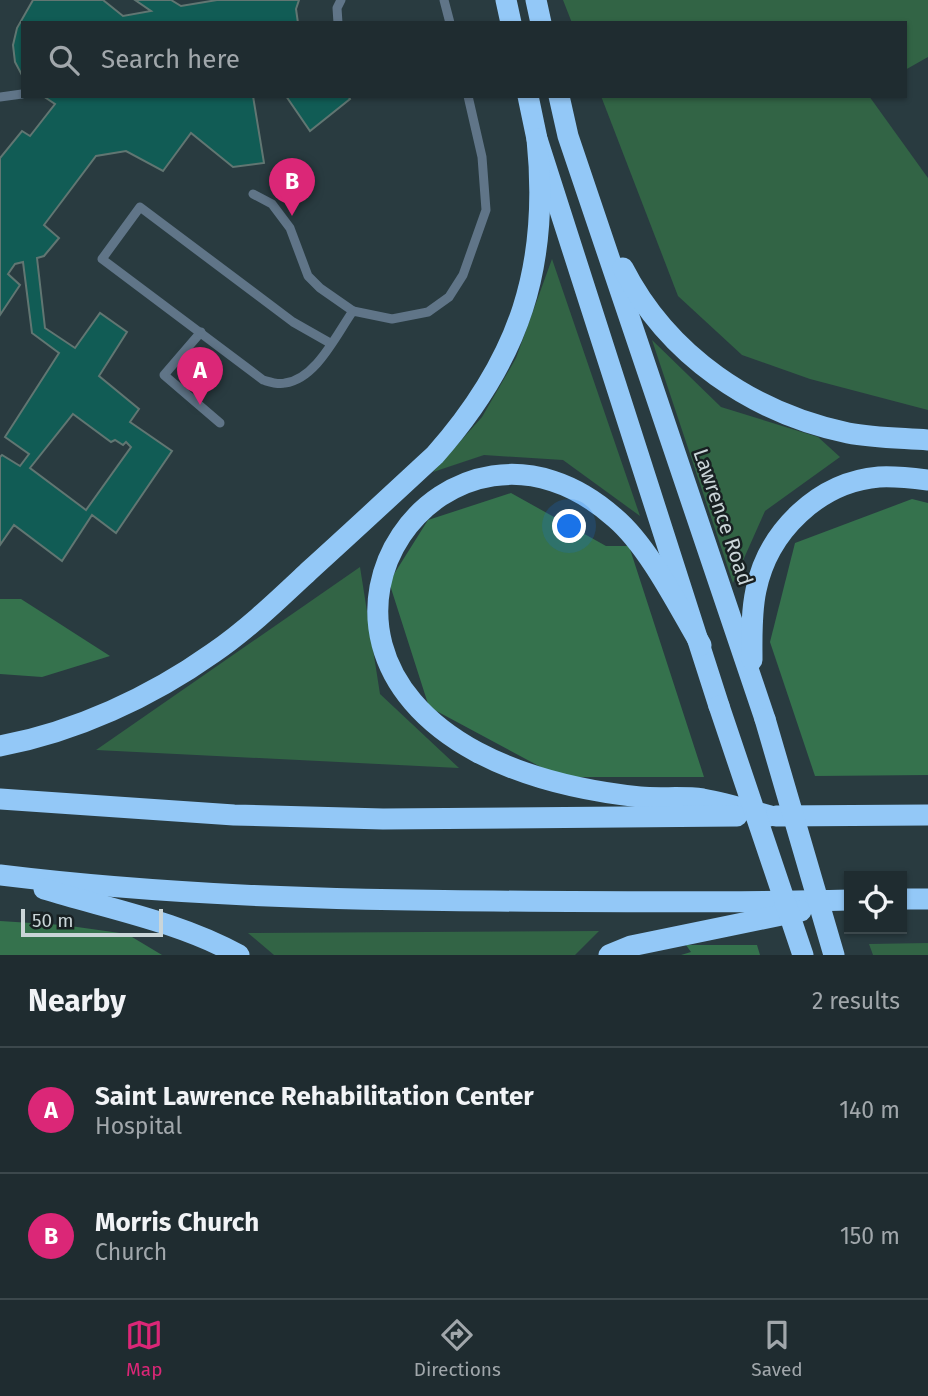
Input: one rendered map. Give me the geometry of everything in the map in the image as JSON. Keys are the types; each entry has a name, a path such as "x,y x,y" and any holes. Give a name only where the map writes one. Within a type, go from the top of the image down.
{"highway":[{"path":"506,0 511,21"},
{"path":"536,0 541,21"},
{"path":"0,746 58,731 116,709 161,686 213,654 253,623 435,455 461,426 487,389 508,349 523,312 534,269 541,224 541,179 537,139 528,98"},
{"name":"Lawrence Road","path":"559,98 568,136 765,719 834,955"},
{"path":"568,136 612,249 631,284 653,316 679,345 709,371 741,393 776,411 813,424 851,433 928,440"},
{"path":"537,139 719,706 803,955"},
{"path":"701,645 651,564 618,520 597,502 567,484 528,474 504,474 476,479 451,489 429,504 410,522 394,546 384,568 379,593 378,620 382,646 391,670 416,707 475,750 541,779 579,788 641,797 703,799 770,816"},
{"path":"751,676 756,589 764,564 791,521 829,492 854,482 878,477 928,480"},
{"path":"0,799 234,815 383,819 928,815"},
{"path":"861,816 928,806"},
{"path":"1,875 130,888 368,899 725,903 844,900"},
{"path":"1,875 172,926 219,944 239,955"},
{"path":"907,900 927,899"},
{"path":"609,955 650,942 844,901"}],"lane":[{"path":"338,21 337,8 341,0"},
{"path":"444,0 449,21"},
{"path":"0,97 21,94"},
{"path":"253,194 272,204 290,228 308,276 320,288 353,311 392,320 428,312 449,297 463,275 486,210 482,157 468,98"},
{"path":"330,344 293,322 140,207 103,259 263,380 282,384 311,372 353,311"},
{"path":"201,332 164,375 220,423"}],"green space":[{"path":"563,0 928,0 928,57 907,69 907,21 571,21"},
{"path":"602,98 870,98 928,178 928,410 810,379 742,355 678,296"},
{"path":"552,259 640,516 563,460 484,455 433,472 482,417 516,358"},
{"path":"652,340 721,407 818,437 840,457 765,511 733,583"},
{"path":"511,493 606,546 629,546 704,777 555,777 429,707 389,582 428,520"},
{"path":"912,499 928,503 928,775 815,776 770,642 795,543"},
{"path":"360,567 380,694 459,768 96,750"},
{"path":"0,599 21,599 110,656 42,677 0,674"},
{"path":"0,921 63,925 127,934 162,955 0,955"},
{"path":"599,931 575,955 274,955 248,933"},
{"path":"928,943 928,955 873,955 869,944"},
{"path":"686,945 757,945 760,955 681,955 691,952"}],"building":[{"path":"33,0 103,0 123,16 151,11 135,0 171,0 181,6 217,0 299,0 296,9 298,21 21,21"},
{"path":"21,21 21,73 15,62 13,45"},
{"path":"46,98 253,98 264,163 233,167 191,133 163,171 126,151 96,156 44,225 59,238 44,256 37,258 45,328 75,348 100,313 127,332 99,376 139,409 130,422 172,451 116,533 92,515 62,561 14,525 0,545 0,457 2,455 20,466 29,454 5,437 59,353 32,333 23,262 15,264 8,274 20,285 0,315 0,158 22,131 30,136 55,104","holes":["73,414 111,442 115,440 123,445 126,442 131,447 86,510 30,468"]},
{"path":"287,98 349,98 350,99 310,131"}],"place":[{"name":"Morris Church","path":"292,216"},
{"name":"Saint Lawrence Rehabilitation Center","path":"200,405"}]}
